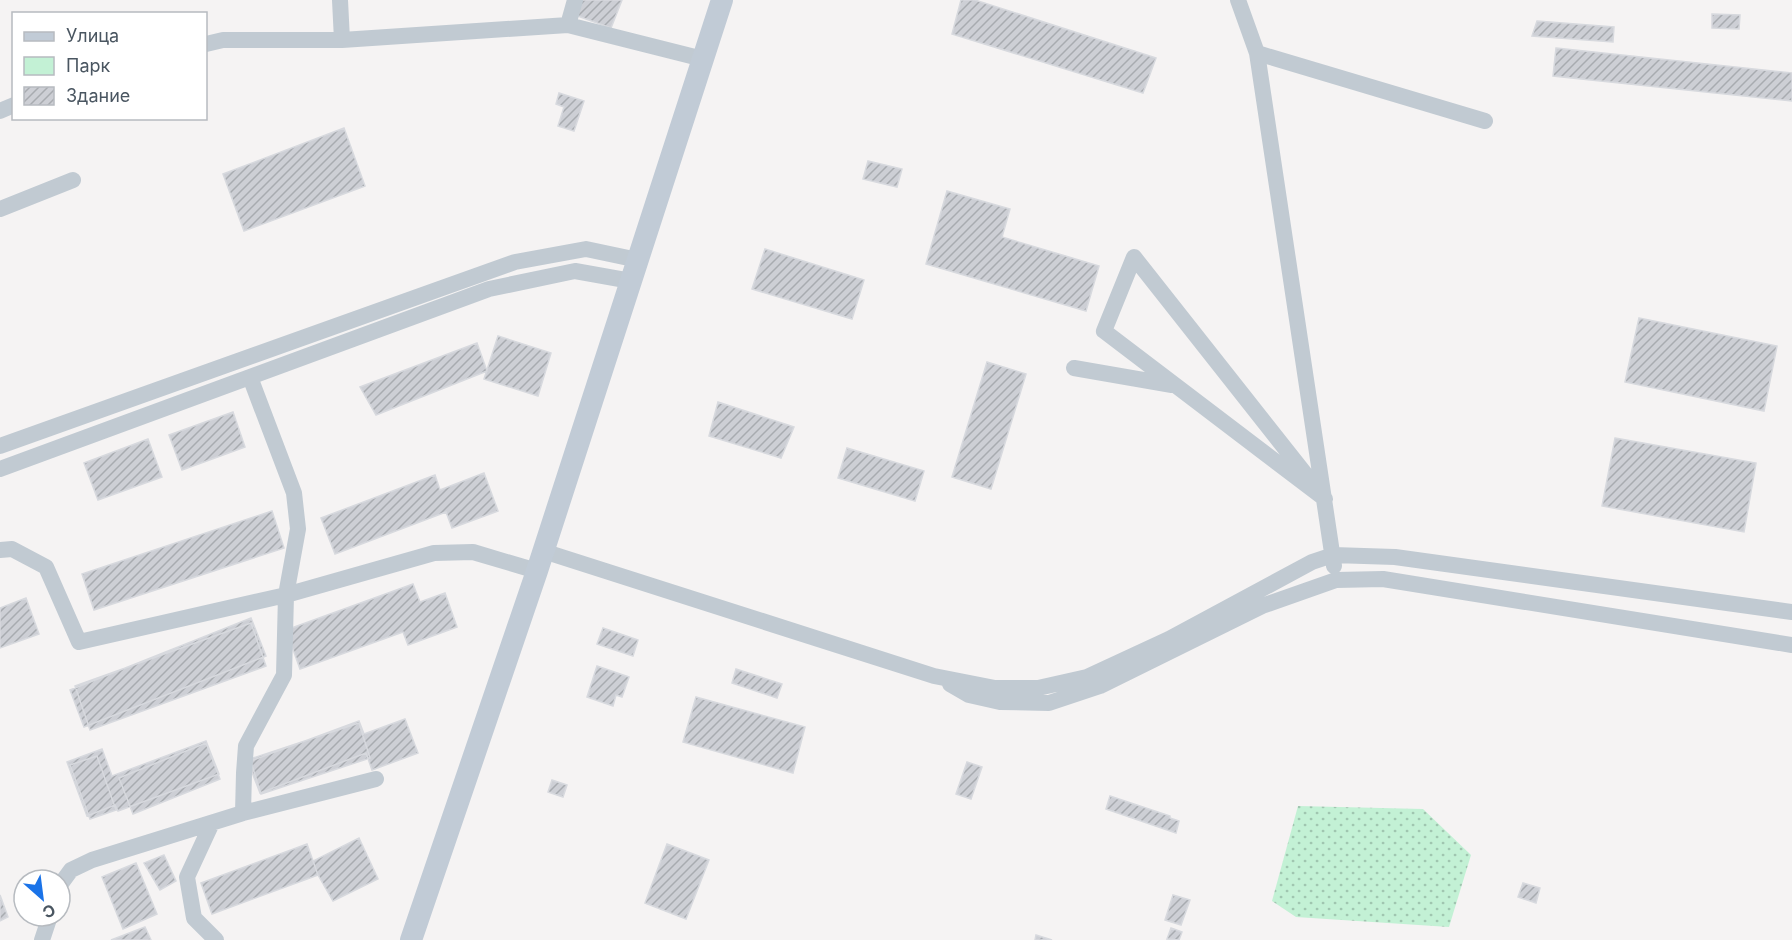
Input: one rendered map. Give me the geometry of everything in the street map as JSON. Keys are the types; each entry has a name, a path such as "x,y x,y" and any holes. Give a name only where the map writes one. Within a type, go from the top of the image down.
{"main road":[{"path":"411,940 540,561 722,0"}],"street":[{"path":"340,0 342,40"},
{"path":"568,25 575,0"},
{"path":"1238,0 1257,53 1336,580"},
{"path":"207,44 223,40 342,40 568,25 703,59"},
{"path":"1257,53 1485,121"},
{"path":"0,208 73,180"},
{"path":"0,446 515,262 585,249 638,260"},
{"path":"1134,257 1325,499 1104,331 1134,257"},
{"path":"0,469 489,289 575,271 631,281"},
{"path":"1074,368 1176,386"},
{"path":"243,813 246,746 284,675 286,595 298,529 294,493 250,378"},
{"path":"0,550 12,549 46,567 80,642 286,595 434,553 473,552 540,561 934,676 995,688 1038,688 1087,676 1169,639 1312,562 1333,555 1395,557 1792,612"},
{"path":"934,676 969,695 1000,702 1049,703 1100,686 1262,606 1336,580 1383,579 1792,645"},
{"path":"72,870 92,860 243,813 376,779"},
{"path":"212,824 187,877 194,918 216,940"}],"green space":[{"path":"1298,806 1423,809 1471,855 1449,927 1296,917 1272,901"}],"building":[{"path":"580,0 622,0 611,28 575,15"},
{"path":"961,0 975,0 1156,58 1143,93 952,34"},
{"path":"1712,14 1740,15 1739,29 1712,28"},
{"path":"1537,21 1614,27 1613,42 1532,36"},
{"path":"1556,48 1792,73 1792,101 1553,76"},
{"path":"559,93 584,101 574,131 558,126 564,107 556,104"},
{"path":"344,128 365,186 244,231 223,174"},
{"path":"868,161 902,169 897,187 863,179"},
{"path":"947,191 1010,209 1002,237 1099,266 1086,311 926,264"},
{"path":"765,249 864,280 852,319 752,289"},
{"path":"1639,318 1777,346 1764,411 1625,382"},
{"path":"498,336 551,353 538,396 484,379"},
{"path":"477,343 487,371 376,415 360,387"},
{"path":"987,362 1026,374 991,489 952,477"},
{"path":"718,402 794,427 781,458 709,436"},
{"path":"233,412 245,447 182,470 169,435"},
{"path":"1615,438 1756,463 1744,532 1602,506"},
{"path":"148,439 162,477 98,500 84,463"},
{"path":"847,448 924,471 915,501 838,478"},
{"path":"484,473 498,511 452,528 446,512 335,554 321,518 435,475 440,490"},
{"path":"272,511 284,548 94,610 82,574"},
{"path":"413,584 420,602 445,593 457,627 408,645 403,632 300,669 286,630"},
{"path":"26,598 39,634 0,648 0,608"},
{"path":"251,618 266,656 84,727 70,690"},
{"path":"251,623 266,666 90,730 75,686"},
{"path":"603,628 638,640 633,656 597,644"},
{"path":"597,666 629,677 622,697 616,695 613,706 587,697"},
{"path":"736,669 782,684 777,698 732,683"},
{"path":"696,697 805,727 793,773 683,742"},
{"path":"405,719 418,753 372,770 366,753 260,793 248,762 359,721 364,734"},
{"path":"359,723 370,758 261,794 250,759"},
{"path":"206,741 219,774 118,811 115,805 87,816 67,762 102,749 112,776"},
{"path":"206,743 220,779 133,814 119,778"},
{"path":"97,756 116,810 90,819 70,765"},
{"path":"967,762 982,767 971,799 956,794"},
{"path":"552,780 567,785 563,797 548,792"},
{"path":"1110,796 1179,821 1176,833 1106,809"},
{"path":"359,838 378,879 333,901 313,861"},
{"path":"307,844 318,875 212,914 201,883"},
{"path":"667,844 709,860 686,919 645,903"},
{"path":"164,855 176,881 160,890 144,863"},
{"path":"136,863 157,914 123,929 102,877"},
{"path":"1523,883 1540,888 1536,903 1518,897"},
{"path":"0,895 8,917 0,921"},
{"path":"1173,895 1190,900 1181,925 1165,920"},
{"path":"145,927 151,940 111,940"},
{"path":"1171,928 1182,932 1179,940 1167,939"},
{"path":"1036,935 1052,940 1035,940"}]}
